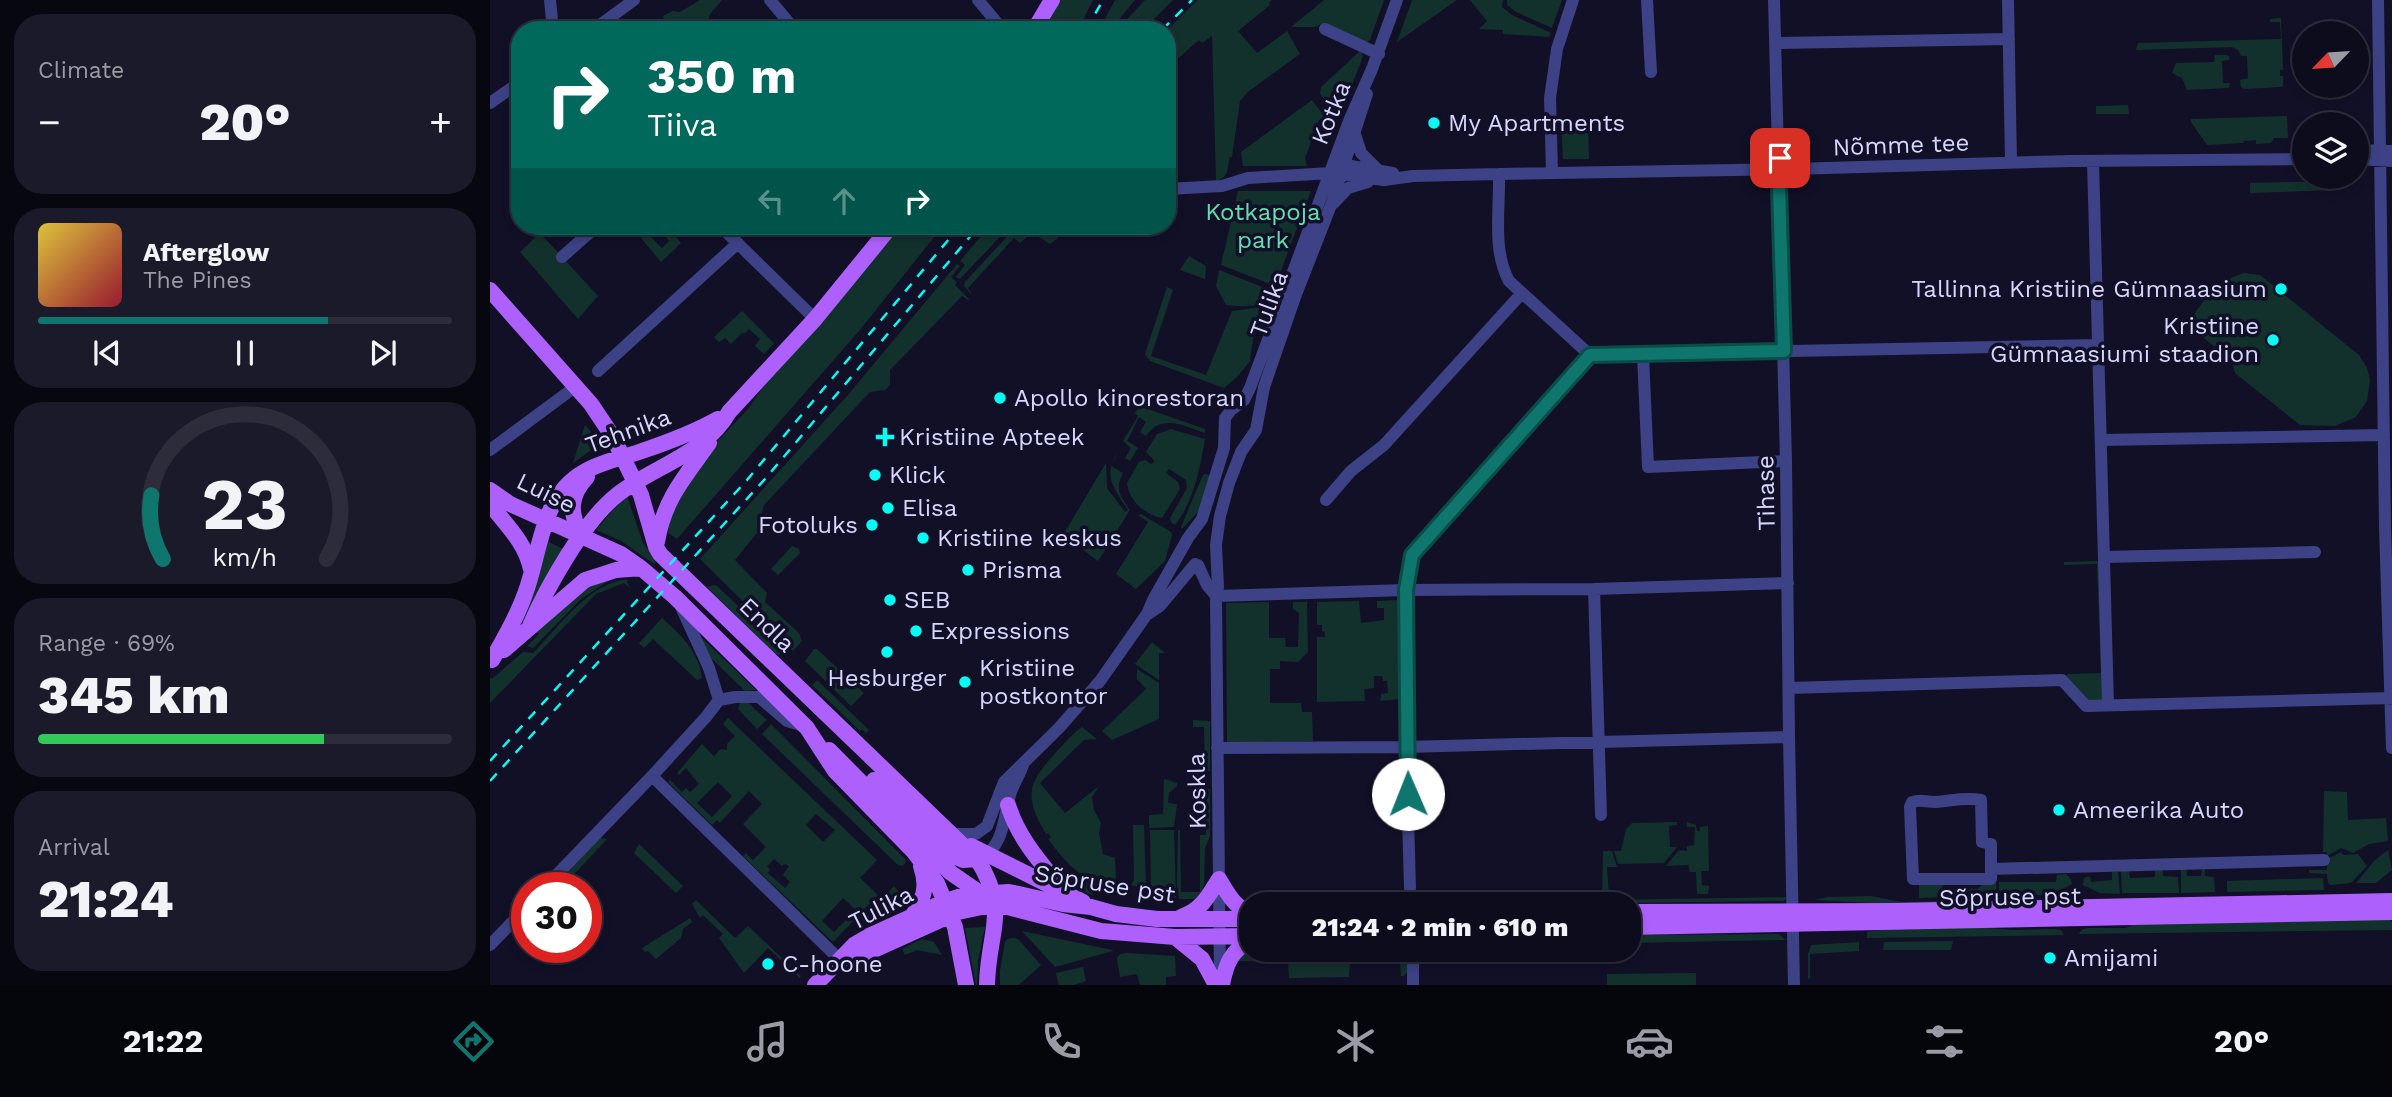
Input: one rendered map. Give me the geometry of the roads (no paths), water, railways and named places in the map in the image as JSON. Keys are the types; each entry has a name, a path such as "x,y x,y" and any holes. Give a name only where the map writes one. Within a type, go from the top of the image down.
{"main road":[{"path":"1039,21 1052,0"},
{"name":"Tehnika","path":"491,662 530,626 582,536 614,498 635,482 691,450 726,418 815,319 884,235"},
{"name":"Endla","path":"490,291 591,404 624,457 660,554 951,834 982,857 989,896"},
{"path":"656,547 659,526 670,498 726,418"},
{"name":"Tehnika","path":"491,662 514,622 545,520 558,497 572,481 588,470 670,442 726,418"},
{"path":"582,536 574,523 572,500 578,487 606,463"},
{"name":"Luise","path":"490,491 510,504 582,536"},
{"path":"490,504 522,542 531,572"},
{"name":"Endla","path":"582,536 621,554 676,597 807,727 835,771 914,852 937,883 951,909 966,985"},
{"path":"530,626 585,580 615,570 641,568"},
{"path":"676,597 702,613 764,671 772,674 783,672"},
{"path":"807,727 846,752 949,854 963,860 982,857 1064,891 1091,907"},
{"path":"807,727 951,873 989,896 987,985"},
{"path":"1008,805 1014,823 1026,843 1064,891"},
{"path":"914,852 925,883 917,922 944,933 960,954"},
{"path":"1176,919 1200,908 1219,879 1239,908"},
{"name":"Sõpruse pst","path":"989,896 1009,892 1116,914 1176,919 1239,919"},
{"name":"Sõpruse pst","path":"989,896 1101,931 1175,937 1239,938"},
{"name":"Tulika","path":"815,985 840,960 864,954 917,922 989,896"},
{"name":"Sõpruse pst","path":"1641,927 1894,911 2392,901"},
{"name":"Sõpruse pst","path":"1641,912 1793,917 2392,912"},
{"path":"1175,937 1202,959 1219,985"},
{"path":"1219,985 1230,956 1239,948"}],"street":[{"path":"550,0 552,21"},
{"path":"605,21 634,0"},
{"path":"770,0 788,21"},
{"path":"978,0 996,21"},
{"name":"Kotka","path":"1339,171 1364,108 1373,69 1397,0"},
{"path":"1552,173 1550,98 1557,48 1573,0"},
{"path":"1647,0 1651,72"},
{"name":"Tihase","path":"1774,0 1784,351 1794,985"},
{"path":"2008,0 2011,162"},
{"path":"2378,0 2386,155 2388,337 2385,435 2392,748"},
{"path":"1325,29 1378,54"},
{"path":"1775,43 2009,39"},
{"name":"Kotka","path":"1339,171 1349,121 1373,69"},
{"path":"490,103 511,88"},
{"path":"1331,205 1348,188 1382,175 1361,153 1355,134"},
{"name":"Nõmme tee","path":"2263,159 2292,152"},
{"name":"Nõmme tee","path":"1176,189 1222,186 1248,177 1339,171 1413,176 2011,162 2292,159"},
{"path":"2093,161 2109,705"},
{"name":"Tulika","path":"1257,420 1264,387 1303,261 1331,205 1339,171"},
{"name":"Tulika","path":"1236,407 1244,400 1250,388 1339,171"},
{"path":"1499,174 1500,256 1503,270 1509,281 1590,355 2098,345"},
{"path":"562,257 587,235"},
{"path":"730,235 815,319"},
{"path":"598,371 738,243"},
{"path":"1326,500 1350,471 1384,445 1522,293"},
{"path":"1410,888 1406,747 1406,590 1408,571 1415,550 1590,355"},
{"path":"1643,355 1648,467 1786,461"},
{"path":"490,450 575,387"},
{"path":"951,834 969,836 982,831 990,820 1004,782 1100,681 1147,614 1202,519 1224,448 1225,418 1236,407 1252,411 1257,420 1256,430 1241,452 1229,483 1215,550 1209,562 1197,564 1160,607 1147,614"},
{"path":"1225,428 1236,439 1251,437"},
{"path":"2101,440 2385,435"},
{"path":"1188,539 1201,532 1209,535 1215,550"},
{"path":"1188,539 1186,557 1197,564 1207,585 1216,596 1788,583"},
{"name":"Koskla","path":"1215,550 1218,587 1219,985"},
{"path":"2104,557 2315,552"},
{"path":"1174,589 1192,583 1207,585"},
{"path":"1594,589 1601,816"},
{"path":"676,597 702,652 719,700"},
{"path":"1789,688 2062,680 2086,705 2391,698"},
{"path":"559,872 652,776 719,700 759,697 788,721 807,727"},
{"path":"1217,748 1406,747 1789,737"},
{"path":"982,857 1001,834 1011,792 1023,765"},
{"path":"652,776 840,960"},
{"path":"1957,798 1981,800 1982,842 1991,844 1991,869 1992,879 1913,879 1912,802 1938,802 1957,798"},
{"path":"1991,869 2324,860"},
{"path":"490,945 511,923"},
{"path":"1413,985 1414,962"}],"railway":[{"path":"1091,21 1103,0"},
{"path":"1171,21 1192,0"},
{"path":"490,761 747,480 952,235"},
{"path":"490,781 765,479 971,235"}],"place":[{"name":"My Apartments","path":"1434,123"},
{"name":"Tallinna Kristiine Gümnaasium","path":"2281,289"},
{"name":"Kristiine Gümnaasiumi staadion","path":"2273,340"},
{"name":"Apollo kinorestoran","path":"1000,398"},
{"name":"Kristiine Apteek","path":"885,437"},
{"name":"Klick","path":"875,475"},
{"name":"Elisa","path":"888,508"},
{"name":"Fotoluks","path":"872,525"},
{"name":"Kristiine keskus","path":"923,538"},
{"name":"Prisma","path":"968,570"},
{"name":"SEB","path":"890,600"},
{"name":"Expressions","path":"916,631"},
{"name":"Hesburger","path":"887,652"},
{"name":"Kristiine postkontor","path":"965,682"},
{"name":"Ameerika Auto","path":"2059,810"},
{"name":"Amijami","path":"2050,958"},
{"name":"C-hoone","path":"768,964"}],"park label":[{"name":"Kotkapoja park","path":"1263,226"}]}
